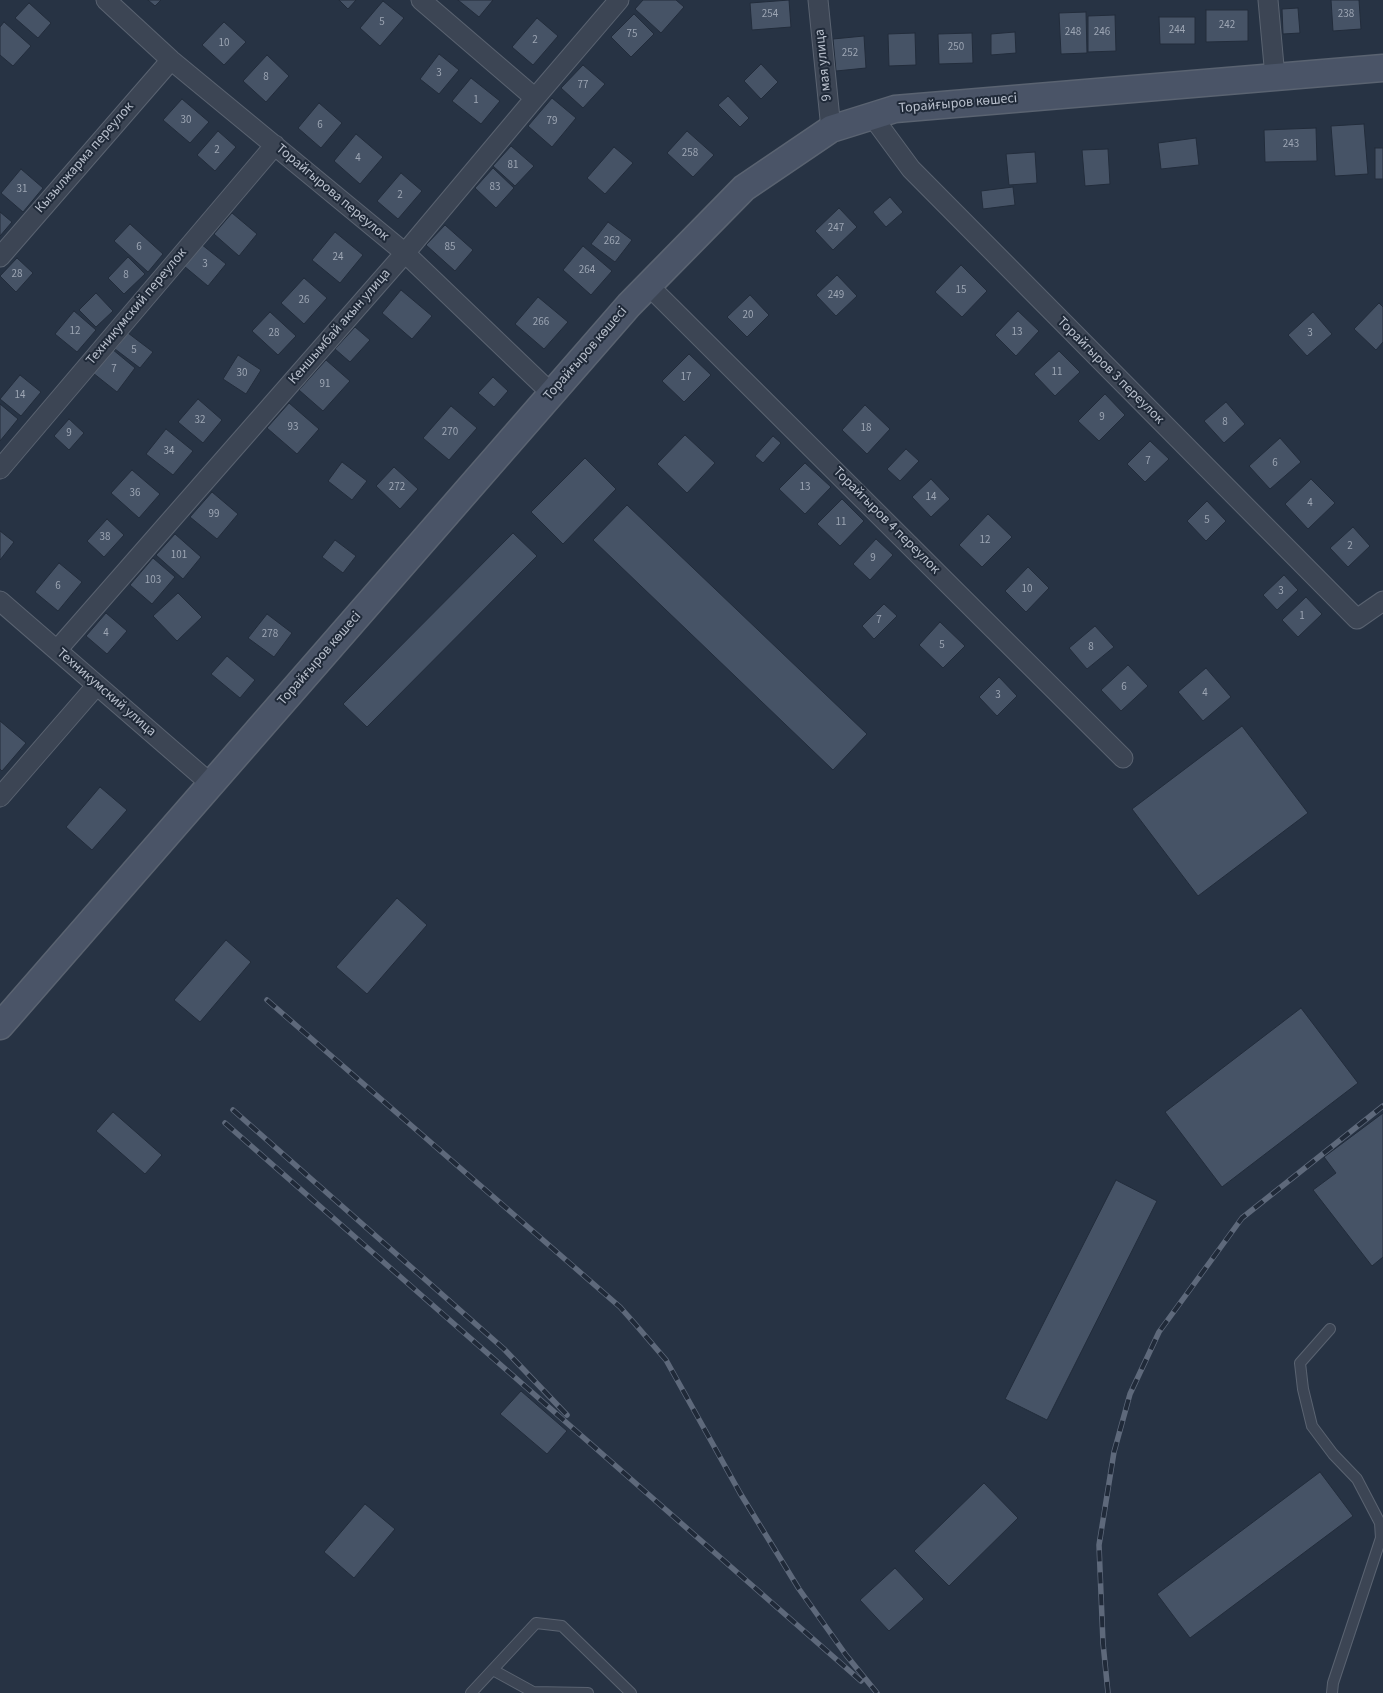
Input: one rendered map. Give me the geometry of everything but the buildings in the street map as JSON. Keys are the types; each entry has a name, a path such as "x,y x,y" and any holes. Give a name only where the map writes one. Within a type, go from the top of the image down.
{"street":[{"name":"Торайгырова переулок","path":"106,0 171,60 406,253 551,394"},
{"path":"422,0 534,98"},
{"name":"Кеншымбай акын улица","path":"57,650 406,253 534,98 619,0"},
{"name":"9 мая улица","path":"818,0 831,129"},
{"path":"1268,0 1275,77"},
{"name":"Кызылжарма переулок","path":"0,257 171,60"},
{"name":"Торайғыров көшесі","path":"0,1026 628,305 744,188 831,129 895,109 1383,68"},
{"name":"Торайгыров 3 переулок","path":"872,116 911,169 1357,619 1383,601"},
{"name":"Техникумский переулок","path":"0,469 275,145"},
{"name":"Торайгыров 4 переулок","path":"648,285 1123,758"},
{"name":"Техникумский улица","path":"0,601 211,784"},
{"path":"0,797 97,685"}],"lane":[{"path":"1330,1329 1300,1363 1303,1389 1312,1426 1334,1454 1358,1479 1380,1523 1381,1538 1333,1683 1332,1693"},
{"path":"471,1693 536,1623 562,1626 631,1693"},
{"path":"493,1670 533,1692 588,1693"}],"railway":[{"path":"267,1000 620,1307 636,1325 666,1360 740,1493 799,1589 846,1655 877,1693"},
{"path":"1108,1693 1103,1643 1099,1545 1114,1452 1130,1394 1159,1332 1242,1218 1383,1106"},
{"path":"233,1110 504,1349 567,1415"},
{"path":"225,1123 861,1681"}]}
